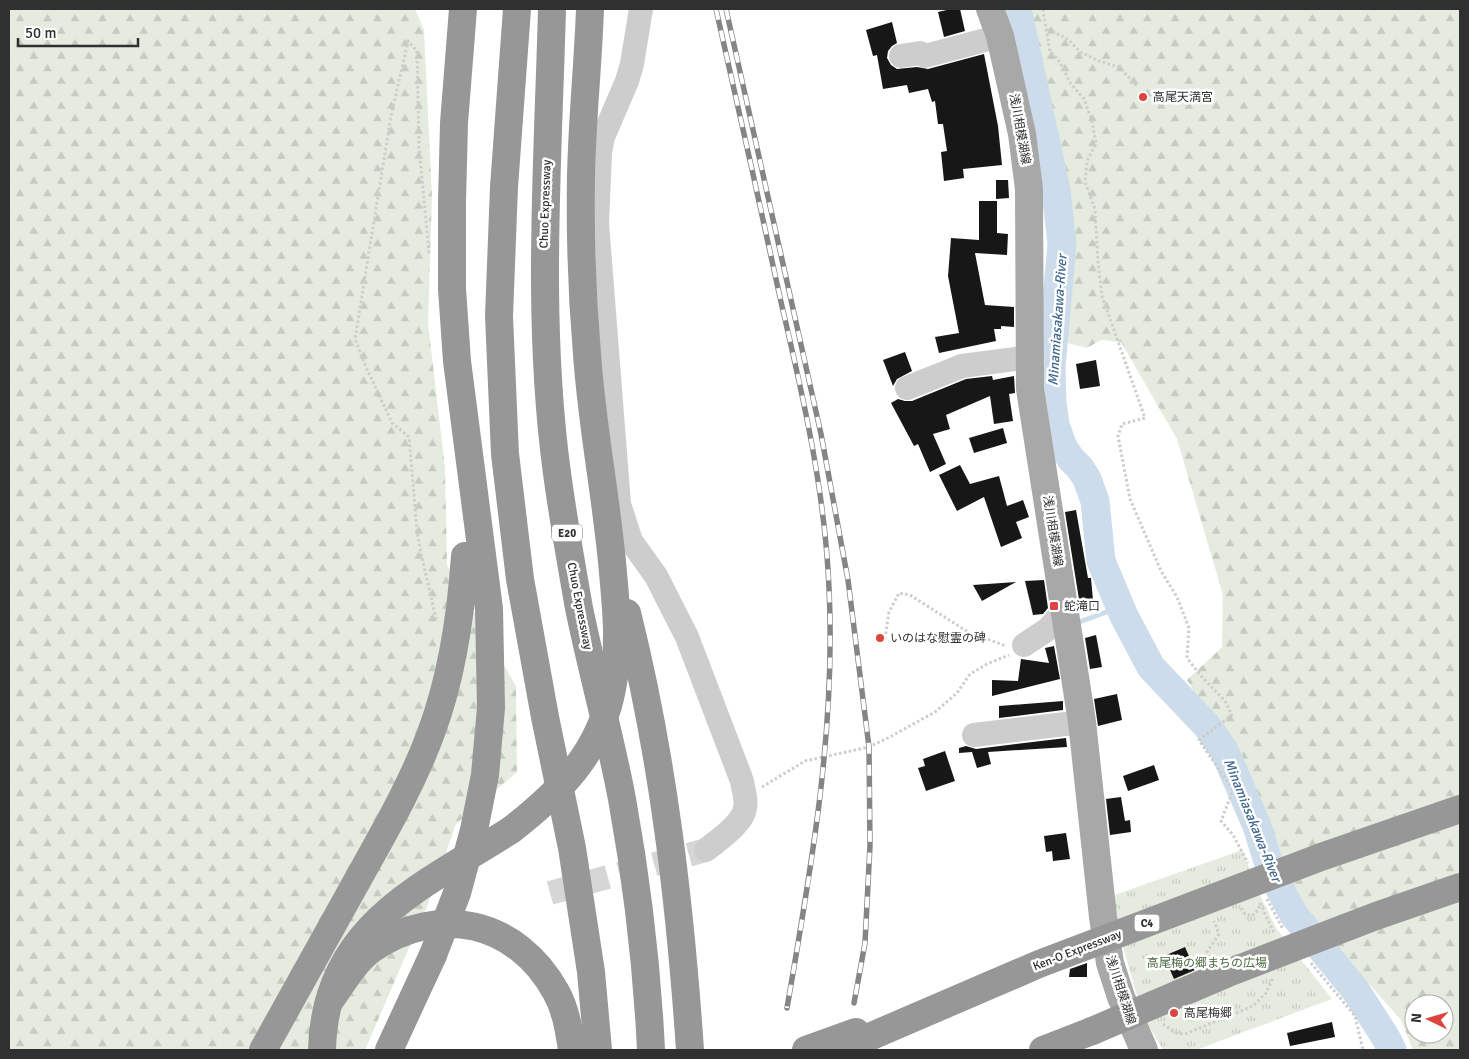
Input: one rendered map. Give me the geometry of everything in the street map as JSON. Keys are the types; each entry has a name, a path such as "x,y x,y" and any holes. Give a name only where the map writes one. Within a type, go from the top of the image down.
{"highway":[{"path":"263,1050 398,806 431,732 443,696 453,651 462,598 466,517 452,350 454,123 463,9"},
{"path":"517,9 504,187 499,316 505,454 520,579 545,717 572,848 591,972 598,1050"},
{"name":"Chuo Expressway","path":"552,9 544,259 545,318 553,440 579,608 609,738 632,855 646,969 651,1050"},
{"path":"322,1050 323,1028 329,1002 342,966 350,952 379,918 407,896 511,830 555,794 574,772 594,741 612,691 617,660 618,634 610,543 589,384 582,263 581,167 590,9"},
{"path":"389,1050 433,956 457,893 474,830 485,775 491,708 489,609 457,361 452,289"},
{"path":"610,543 641,667 658,758 671,842 684,951 690,1050"},
{"name":"Ken-O Expressway","path":"839,1050 1040,964 1321,857 1460,809"},
{"path":"1043,1050 1228,973 1376,916 1460,887"},
{"path":"329,1002 353,967 370,950 401,932 427,925 467,924 485,929 513,943 531,957 544,972 563,1008 568,1023 572,1050"},
{"path":"806,1050 1040,964"},
{"path":"1055,1050 1092,1031"}],"main road":[{"name":"浅川相模湖線","path":"990,9 1000,36 1022,134 1029,189 1030,390 1058,557 1082,722 1099,886 1110,962 1121,997 1144,1050"}],"street":[{"path":"641,9 632,64 627,81 603,137 600,153 597,223 619,504 631,542 656,576 687,638 742,781 745,797 746,807 744,814 723,837 706,850"},
{"path":"902,56 920,53 925,56 1000,36"},
{"path":"907,388 962,366 1030,357"},
{"path":"1024,645 1048,629 1065,610"},
{"path":"974,735 1082,722"}],"path":[{"path":"1043,9 1050,52 1058,59 1071,84 1084,99 1092,122 1096,144 1086,161 1085,182 1095,209 1102,296 1145,418 1122,424 1118,436 1130,499 1161,571 1177,597 1189,628 1187,658 1224,701 1232,715 1199,740 1233,790 1221,821 1240,846"},
{"path":"1047,29 1069,40 1080,52 1098,61 1119,67 1137,86"},
{"path":"430,261 419,147 418,51 408,41 391,116 355,338 392,424 409,437 420,554 437,619"},
{"path":"885,639 889,612 899,593 910,595 968,632 1000,645 1024,645"},
{"path":"745,797 805,761 870,747 888,738 934,712 957,693 970,674 1024,645"}],"green space":[{"path":"9,9 415,9 424,30 432,198 428,323 445,468 447,565 516,686 517,772 456,824 428,904 365,1050 9,1050"},
{"path":"1011,9 1460,9 1460,1050 1413,1050 1411,1044 1454,1044 1454,994 1404,994 1404,1028 1401,1020 1288,888 1258,793 1187,680 1222,647 1223,595 1177,439 1121,342 1101,340 1087,348 1064,342 1070,274"},
{"name":"高尾梅の郷まちの広場","path":"1242,850 1276,928 1332,999 1196,1050 1163,1050 1143,1016 1124,951 1112,896"}],"building":[{"path":"960,9 965,31 944,37 938,12"},
{"path":"892,22 897,43 888,51 887,58 891,65 897,69 917,67 928,69 984,54 998,126 1002,165 963,169 964,178 944,181 941,152 947,151 943,124 938,124 935,101 932,102 928,89 909,93 907,85 883,89 877,55 873,56 866,30"},
{"path":"996,180 1008,180 1009,198 996,199"},
{"path":"979,201 997,201 997,233 1008,234 1007,255 975,253 985,305 1014,307 1014,327 1001,326 1001,329 994,329 996,341 939,353 935,337 959,333 948,276 951,238 979,240"},
{"path":"905,352 912,371 897,379 893,386 883,360"},
{"path":"1096,360 1100,386 1080,389 1076,364"},
{"path":"992,376 993,380 1014,376 1015,393 1009,394 1013,421 994,424 990,396 946,415 950,429 933,434 946,464 930,472 918,444 914,446 891,403 898,399 912,401 966,379"},
{"path":"1003,428 1007,443 974,453 969,438"},
{"path":"960,465 970,484 999,476 1007,506 1023,500 1029,517 1016,522 1022,538 1001,547 984,497 957,511 939,475"},
{"path":"1076,510 1088,578 1091,578 1094,611 1081,612 1065,512"},
{"path":"1044,580 1048,608 1043,614 1033,615 1025,581"},
{"path":"1016,582 982,601 973,585"},
{"path":"1096,635 1102,667 1090,669 1085,638"},
{"path":"1054,646 1060,679 992,696 992,680 1018,681 1021,659 1049,663 1045,648"},
{"path":"1117,694 1122,720 1098,726 1094,699"},
{"path":"1063,701 1063,710 999,718 999,706"},
{"path":"1066,738 1067,747 988,752 991,764 977,768 972,752 959,753 959,748 966,746 976,749"},
{"path":"945,751 955,781 926,791 918,768 925,766 923,759"},
{"path":"1154,765 1159,780 1128,791 1123,776"},
{"path":"1121,797 1125,821 1130,820 1131,832 1110,835 1106,799"},
{"path":"1066,833 1070,859 1053,861 1052,851 1046,852 1044,836"},
{"path":"1185,947 1195,970 1174,979 1164,956"},
{"path":"1087,963 1087,977 1069,977 1070,969"},
{"path":"1332,1022 1335,1037 1290,1046 1287,1033"}],"waterway":[{"name":"Minamiasakawa-River","path":"1017,9 1056,190 1062,244 1051,367 1055,425 1063,447 1087,479 1095,501 1101,561 1124,616 1151,667 1207,726 1225,752 1257,826 1272,874 1294,915 1356,991 1392,1050"},
{"path":"1074,624 1120,607"}],"tunnel":[{"path":"550,893 706,850"}],"railway":[{"path":"716,9 805,408 818,480 827,552 830,641 825,747 813,851 787,1008"},
{"path":"726,9 821,434 848,580 869,747 870,845 865,943 854,1003"}],"place":[{"name":"高尾天満宮","path":"1143,97"},
{"name":"蛇滝口","path":"1054,606"},
{"name":"いのはな慰霊の碑","path":"880,638"},
{"name":"高尾梅郷","path":"1174,1013"}]}
